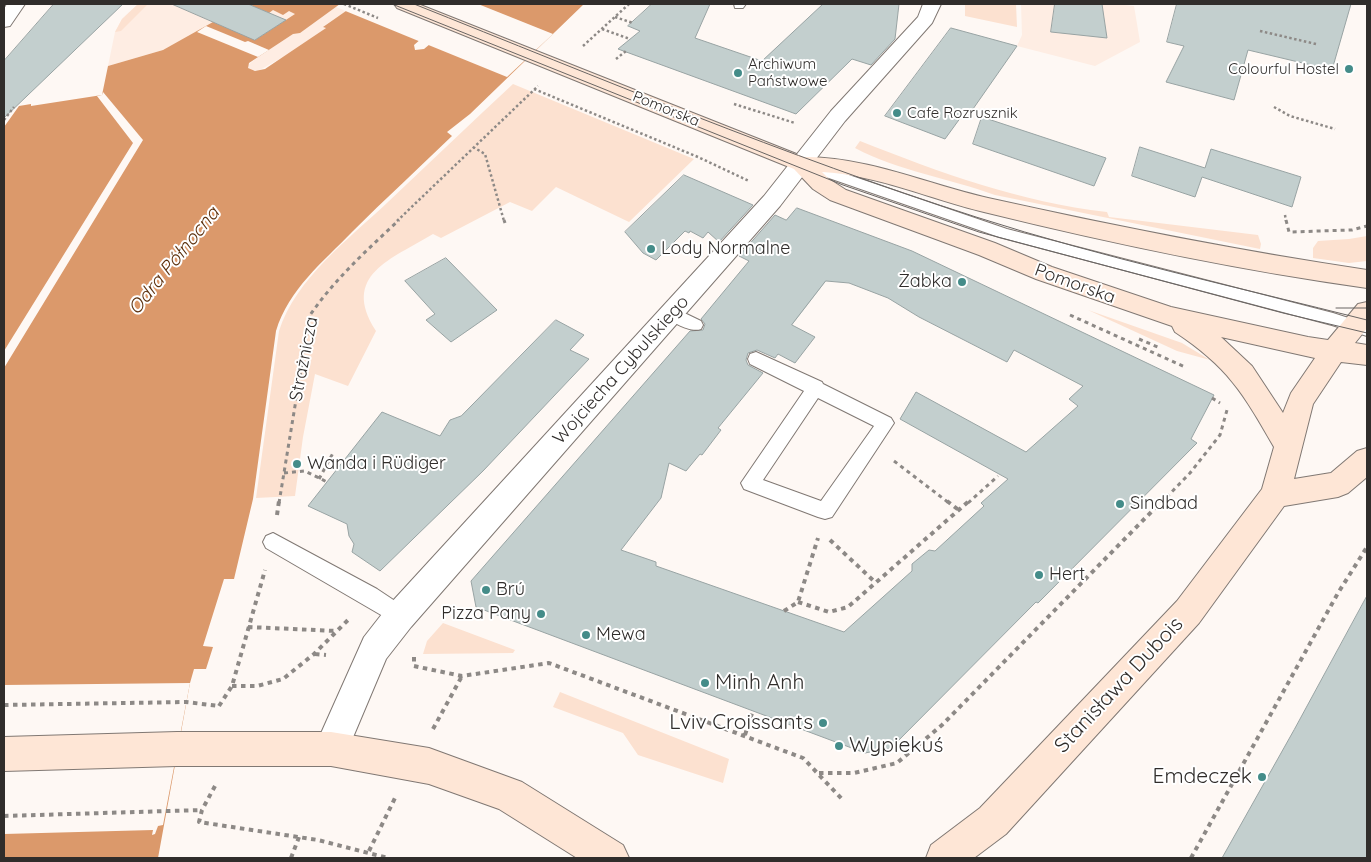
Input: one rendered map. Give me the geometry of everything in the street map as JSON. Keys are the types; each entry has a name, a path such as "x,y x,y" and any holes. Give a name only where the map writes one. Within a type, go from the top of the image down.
{"street":[{"path":"4,22 16,4"},
{"name":"Pomorska","path":"403,4 802,164 833,165 861,170 952,196 1112,233 1297,269 1367,279"},
{"name":"Wojciecha Cybulskiego","path":"331,749 375,648 400,616 683,319 838,116 926,19 932,4"},
{"name":"Pomorska","path":"802,164 822,184 838,194 1044,273 1170,316 1283,342 1367,355"},
{"path":"1170,316 1210,342 1228,357 1250,383 1288,445"},
{"name":"Stanisława Dubois","path":"944,858 993,821 1188,612 1275,495 1300,401 1334,351 1363,322"},
{"path":"1275,495 1338,484 1367,460"},
{"path":"4,754 331,749 429,766 509,795 610,858"}],"lane":[{"path":"802,164 1004,233 1363,322"},
{"path":"756,359 816,387 885,423 825,511 750,482 816,387"},
{"path":"273,542 370,596 400,616"}],"path":[{"path":"583,46 629,4"},
{"path":"615,17 633,23"},
{"path":"602,29 630,39"},
{"path":"1260,31 1316,44"},
{"path":"575,43 588,48"},
{"path":"616,59 626,51"},
{"path":"609,56 625,62"},
{"name":"Strażnicza","path":"4,705 186,702 219,706 232,686 273,542 310,315 325,293 343,273 473,147 535,90 698,157 779,194"},
{"path":"726,102 802,125"},
{"path":"4,120 14,107"},
{"path":"1274,107 1290,116 1335,129"},
{"path":"473,147 485,154 505,223"},
{"path":"1285,215 1289,232 1352,230 1367,226"},
{"path":"842,798 819,773 854,773 897,763 942,725 1190,473 1220,435 1227,413 1227,406"},
{"path":"871,444 960,511"},
{"path":"319,479 333,453"},
{"path":"284,473 305,471 327,482"},
{"path":"798,602 831,614 838,613 960,511 998,476"},
{"path":"784,611 798,602 825,511"},
{"path":"820,531 876,582"},
{"path":"1191,858 1338,593 1367,547"},
{"path":"248,627 337,631"},
{"path":"314,654 326,655"},
{"path":"448,701 462,676"},
{"path":"745,735 753,710"},
{"path":"4,816 202,810 199,822 244,831 299,837 369,851 388,858"},
{"path":"369,851 375,835"},
{"path":"291,858 299,837"}],"shaded area":[{"path":"138,4 329,4 346,11 292,52 258,71 249,70 247,66 258,57 197,32 163,50 108,66 115,32 122,19"},
{"path":"138,4 148,4 121,31 115,32 122,19"},
{"path":"965,4 1016,4 1017,27 965,16"},
{"path":"1021,4 1116,4 1134,6 1140,42 1095,66 1017,46 1022,35"},
{"path":"513,84 694,159 629,222 556,187 532,211 510,202 441,238 433,234 387,261 367,282 364,296 366,312 376,331 348,386 315,374 303,437 295,496 256,498 279,331 287,312 298,294 325,260"},
{"path":"860,141 981,185 1043,201 1107,212 1109,217 1258,235 1261,244 1260,249 995,195 889,163 855,148"},
{"path":"1367,236 1367,261 1349,263 1313,258 1313,248 1318,241"},
{"path":"1088,310 1182,343 1210,360 1177,351"},
{"path":"443,623 515,650 513,653 423,654 427,641"},
{"path":"560,692 729,759 723,783 638,755 623,733 553,707"}],"water":[{"name":"Odra Północna","path":"248,4 340,4 300,33 293,34 249,63 248,68 255,71 265,69 326,28 323,27 356,4 462,4 414,45 415,50 424,49 478,4 584,4 470,114 447,132 452,136 364,220 308,277 289,302 282,316 276,331 253,499 234,579 224,579 203,646 213,647 206,669 194,669 190,683 158,858 4,858 4,127 19,106 31,104 31,106 102,95 108,66 163,50 213,22 255,40 295,14 289,11 283,15 273,10 269,13"}],"pier":[{"path":"351,4 464,4 421,42 343,10"},
{"path":"474,4 553,34 507,77 426,44"},
{"path":"206,26 269,50 258,57 197,32"},
{"path":"103,92 143,140 4,368 4,351 133,143 97,96 102,95"},
{"path":"190,683 163,825 158,826 155,834 152,835 153,830 4,834 4,685"}],"building":[{"path":"54,4 123,4 4,118 4,61"},
{"path":"172,4 248,4 286,20 255,40"},
{"path":"652,4 710,4 695,38 762,61 823,4 899,4 895,39 871,65 852,59 796,114 618,49 640,31 628,26"},
{"path":"1055,4 1102,4 1107,38 1051,32"},
{"path":"1177,4 1351,4 1332,70 1248,50 1234,100 1166,82 1184,46 1167,42"},
{"path":"951,28 1017,46 966,119 961,117 945,139 885,116"},
{"path":"982,117 1106,158 1094,186 973,144"},
{"path":"1140,147 1205,168 1211,149 1301,177 1292,207 1202,177 1195,197 1132,176"},
{"path":"684,175 753,205 719,242 708,232 703,238 690,231 689,233 685,231 656,260 643,253 625,232"},
{"path":"797,208 912,251 1214,395 1191,439 1197,443 891,748 865,753 476,607 471,581 690,331 703,330 705,324 701,319 749,261 739,256 775,215 786,220","holes":["826,281 849,283 888,298 919,317 1007,362 1014,350 1083,386 1069,399 1078,406 1026,452 916,392 900,419 1008,479 981,503 984,506 935,551 929,550 912,564 912,571 844,632 656,566 656,562 621,550 661,498 669,463 686,471 700,454 702,455 721,430 718,428 763,373 748,365 746,360 748,353 757,350 775,358 778,354 795,363 815,337 792,325"]},
{"path":"446,258 497,310 451,342 426,320 435,314 405,281"},
{"path":"556,320 584,335 570,350 589,359 483,471 380,571 352,552 354,544 349,536 347,524 308,506 382,412 440,436 450,420 461,416"},
{"path":"1367,596 1367,858 1222,858 1294,730"}],"tram line":[{"path":"392,4 843,185 979,232 1283,313 1367,333"},
{"path":"414,4 763,142 976,217 1073,246 1171,272 1367,320"},
{"path":"1336,308 1367,308"}],"place":[{"name":"Colourful Hostel","path":"1349,69"},
{"name":"Archiwum Państwowe","path":"738,73"},
{"name":"Cafe Rozrusznik","path":"897,113"},
{"name":"Lody Normalne","path":"651,249"},
{"name":"Żabka","path":"962,282"},
{"name":"Wanda i Rüdiger","path":"297,464"},
{"name":"Sindbad","path":"1120,504"},
{"name":"Hert","path":"1039,575"},
{"name":"Brú","path":"486,590"},
{"name":"Pizza Pany","path":"541,614"},
{"name":"Mewa","path":"586,635"},
{"name":"Minh Anh","path":"705,683"},
{"name":"Lviv Croissants","path":"823,723"},
{"name":"Wypiekuś","path":"839,746"},
{"name":"Emdeczek","path":"1262,777"}]}
